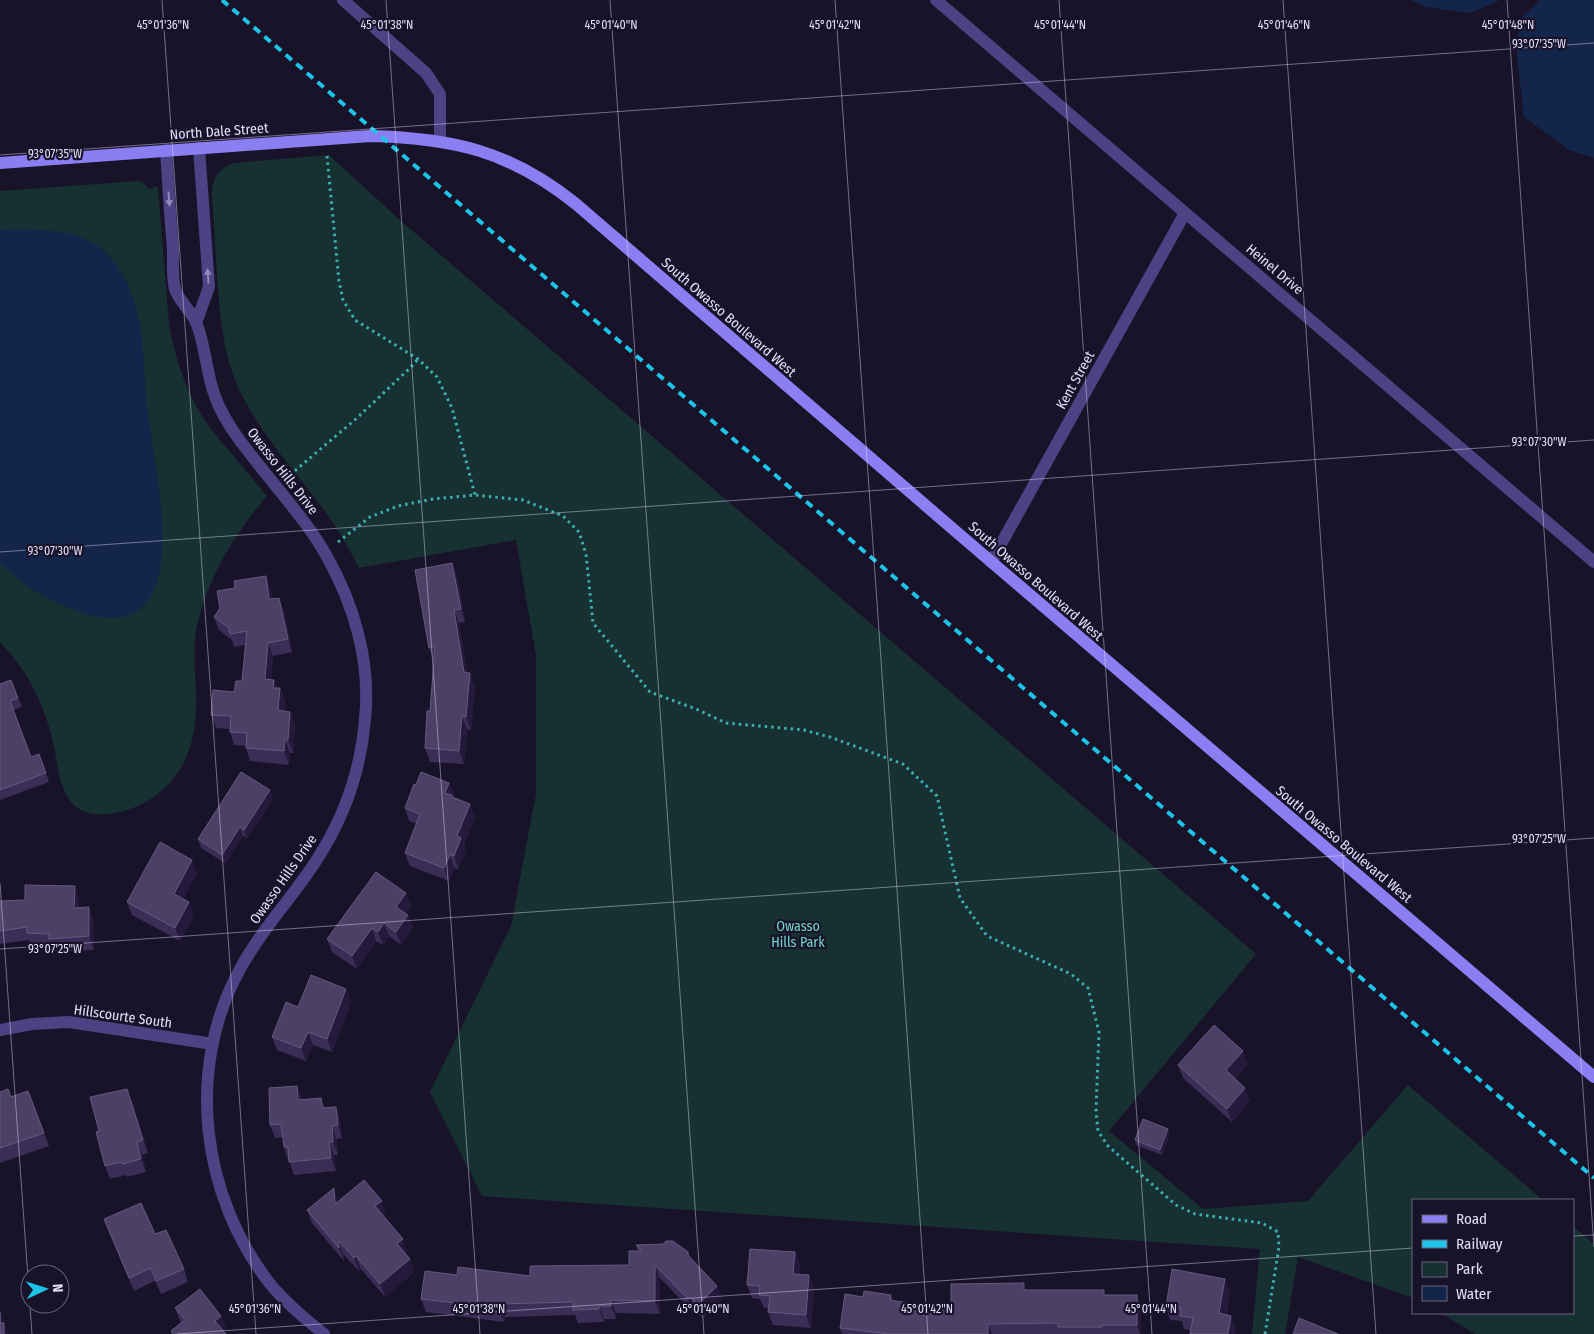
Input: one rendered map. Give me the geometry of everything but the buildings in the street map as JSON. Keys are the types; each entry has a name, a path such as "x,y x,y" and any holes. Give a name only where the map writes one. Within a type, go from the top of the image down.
{"street":[{"path":"343,0 426,72 440,94 440,142"},
{"name":"Heinel Drive","path":"936,0 1594,562"},
{"name":"North Dale Street","path":"0,163 325,138 390,137 440,142"},
{"name":"South Owasso Boulevard West","path":"440,142 504,159 525,168 558,190 1594,1077"},
{"path":"196,323 209,287 199,148"},
{"name":"Owasso Hills Drive","path":"166,150 175,289 196,323 216,400 236,435 325,553 343,588 356,626 365,670 366,715 361,755 350,794 335,830 315,863 266,928 240,969 222,1008 213,1044 207,1096 208,1136 215,1171 227,1209 247,1249 273,1286 304,1319 324,1334"},
{"name":"Kent Street","path":"991,562 1185,213"},
{"name":"Hillscourte South","path":"0,1030 32,1024 77,1023 213,1044"}],"path":[{"path":"325,138 339,280 343,300 355,320 418,359 437,377 452,408 475,495"},
{"path":"276,487 357,418 418,359"},
{"path":"325,553 370,518 398,506 433,499 475,495 523,500 563,516 579,532 586,554 593,623 650,692 696,709 726,723 804,730 830,737 903,764 937,796 960,898 987,936 1071,974 1088,988 1099,1032 1096,1110 1098,1131 1108,1146 1176,1205 1195,1214 1262,1223 1278,1232 1279,1247 1265,1334"}],"green space":[{"name":"Owasso Hills Park","path":"329,155 401,221 1256,954 1109,1131 1203,1209 1308,1201 1408,1085 1542,1199 1412,1199 1412,1298 1298,1257 1285,1334 1252,1334 1260,1249 482,1196 430,1092 511,926 536,794 536,655 516,540 359,568 331,519 262,429 244,399 231,369 224,338 220,306 212,194 213,183 217,174 234,163"},
{"path":"138,181 149,189 157,186 158,188 169,324 178,363 188,389 208,425 267,496 235,538 218,568 204,600 196,628 194,650 195,725 192,742 186,758 168,785 156,796 141,805 111,814 91,814 79,809 68,798 61,782 52,737 38,698 18,663 0,642 0,191"},
{"path":"1574,1227 1594,1244 1594,1334 1475,1334 1443,1314 1574,1314"}],"water":[{"path":"1410,0 1500,0 1471,13 1425,7"},
{"path":"1540,0 1594,0 1594,158 1569,150 1524,117 1516,47 1520,19"},
{"path":"0,230 42,230 84,238 107,254 121,272 131,292 137,312 144,357 149,423 162,516 162,551 157,582 144,606 121,617 86,614 51,600 29,587 0,562"}],"railway":[{"path":"222,0 1594,1178"}]}
